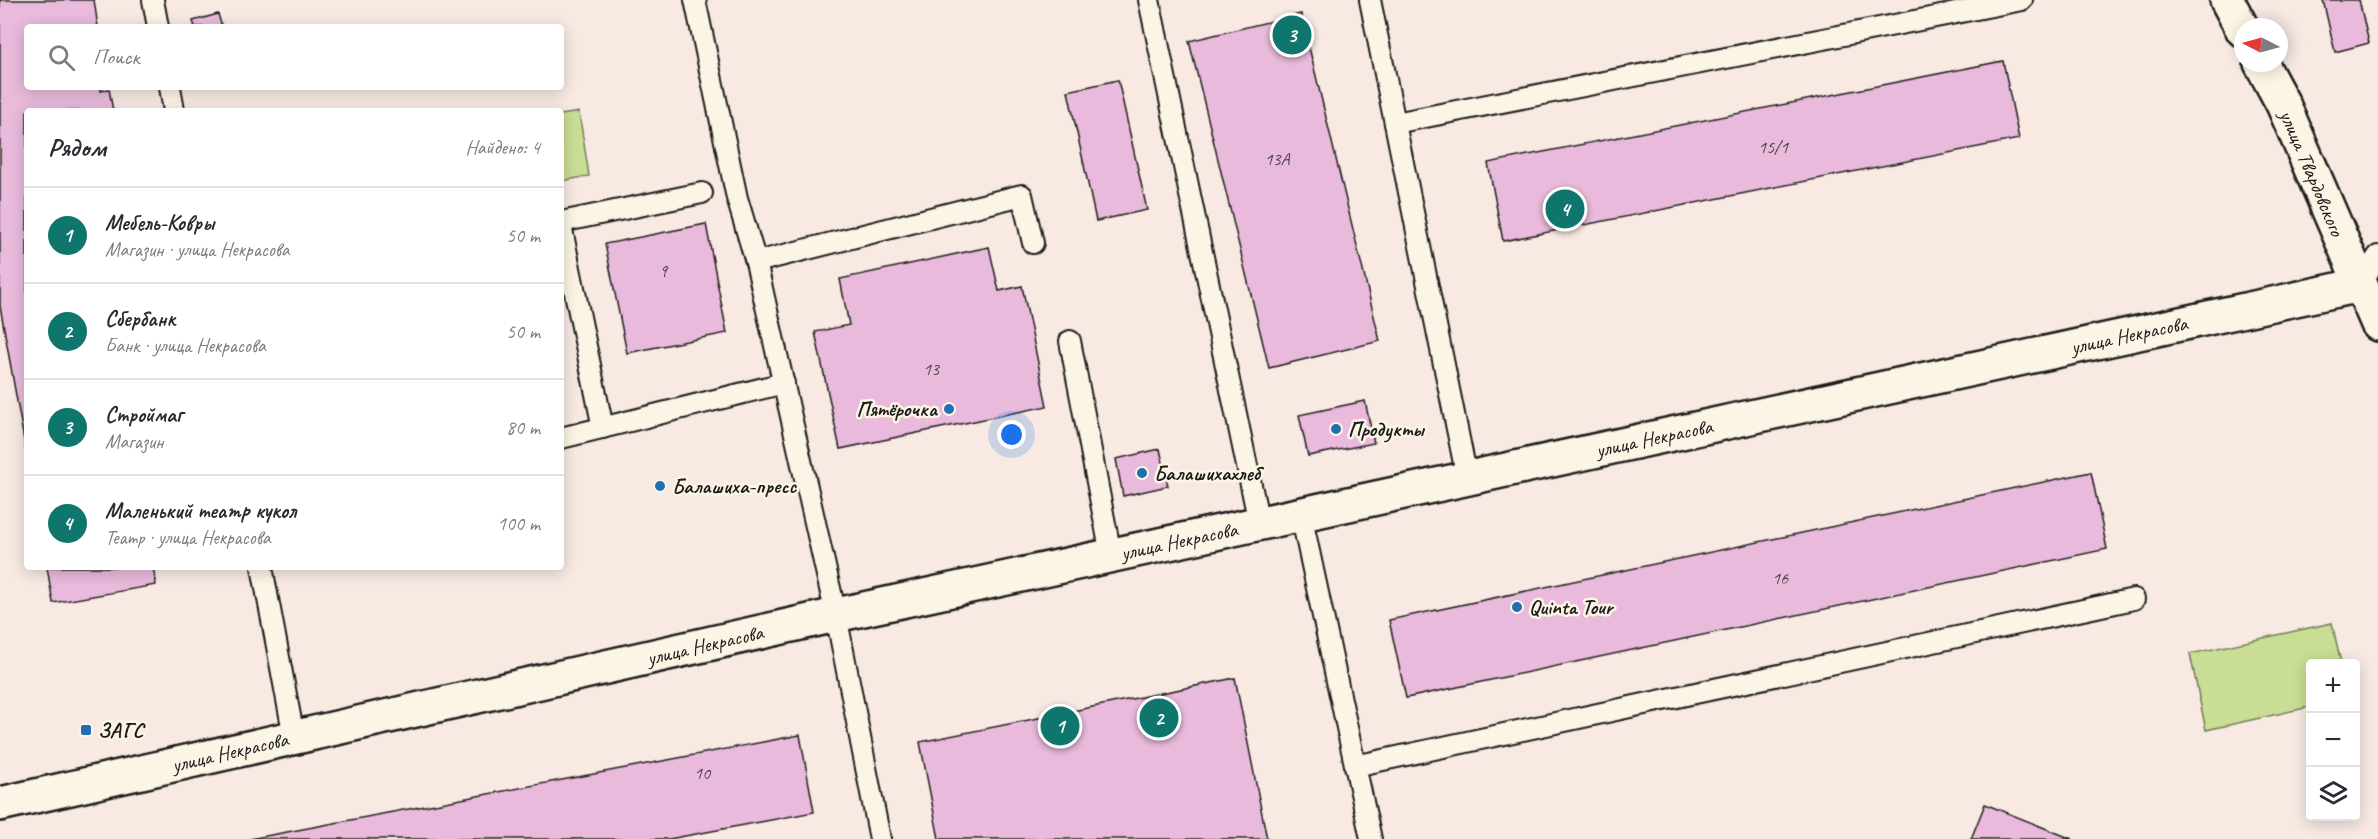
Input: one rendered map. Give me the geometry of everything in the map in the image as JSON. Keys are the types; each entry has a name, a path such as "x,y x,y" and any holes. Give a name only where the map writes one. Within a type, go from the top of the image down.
{"street":[{"path":"2227,0 2237,18"},
{"name":"улица Твардовского","path":"2266,72 2283,104 2369,290 2378,324"},
{"name":"улица Некрасова","path":"0,804 1111,555 1467,478 2369,290"}],"lane":[{"path":"153,0 157,24"},
{"path":"695,0 737,198 756,262 836,615 880,839"},
{"path":"1149,0 1259,523"},
{"path":"1370,0 1467,478"},
{"path":"1395,123 2022,0"},
{"path":"170,90 174,108"},
{"path":"564,222 702,193"},
{"path":"756,262 1022,195 1033,243"},
{"path":"2369,290 2378,256"},
{"path":"564,257 566,279 603,428"},
{"path":"1070,342 1111,555"},
{"path":"564,437 784,383"},
{"path":"1301,514 1371,839"},
{"path":"263,570 294,737"},
{"path":"1355,766 2134,599"}],"green space":[{"path":"579,112 589,176 564,180 564,114"},
{"path":"2332,623 2340,659 2306,659 2306,708 2206,730 2190,654"}],"building":[{"path":"0,0 94,0 98,24 24,24 24,90 109,90 112,108 24,108 24,440 0,306"},
{"path":"2323,0 2359,0 2369,43 2335,52"},
{"path":"218,14 221,24 194,24 193,21"},
{"path":"1301,14 1380,341 1269,368 1189,41"},
{"path":"2003,61 2019,139 1503,241 1488,163"},
{"path":"1118,80 1147,210 1096,221 1068,91"},
{"path":"706,224 727,333 627,353 605,244"},
{"path":"989,247 999,291 1022,286 1047,406 840,449 815,332 849,325 840,279"},
{"name":"Продукты","path":"1365,401 1374,443 1308,456 1299,415"},
{"name":"Балашихахлеб","path":"1160,449 1168,486 1123,496 1116,459"},
{"path":"2091,472 2107,549 1406,698 1389,620"},
{"path":"48,570 154,570 156,585 53,603"},
{"path":"1235,678 1267,839 939,839 920,742"},
{"path":"800,735 814,812 669,839 250,839"},
{"path":"1985,804 2072,839 1971,839"}],"place":[{"name":"Строймаг","path":"1292,35"},
{"name":"Маленький театр кукол","path":"1565,209"},
{"name":"Пятёрочка","path":"949,409"},
{"name":"Продукты","path":"1336,429"},
{"name":"Балашихахлеб","path":"1142,473"},
{"name":"Балашиха-пресс","path":"660,486"},
{"name":"Quinta Tour","path":"1517,607"},
{"name":"Сбербанк","path":"1159,718"},
{"name":"Мебель-Ковры","path":"1060,726"},
{"name":"ЗАГС","path":"86,730"}]}
